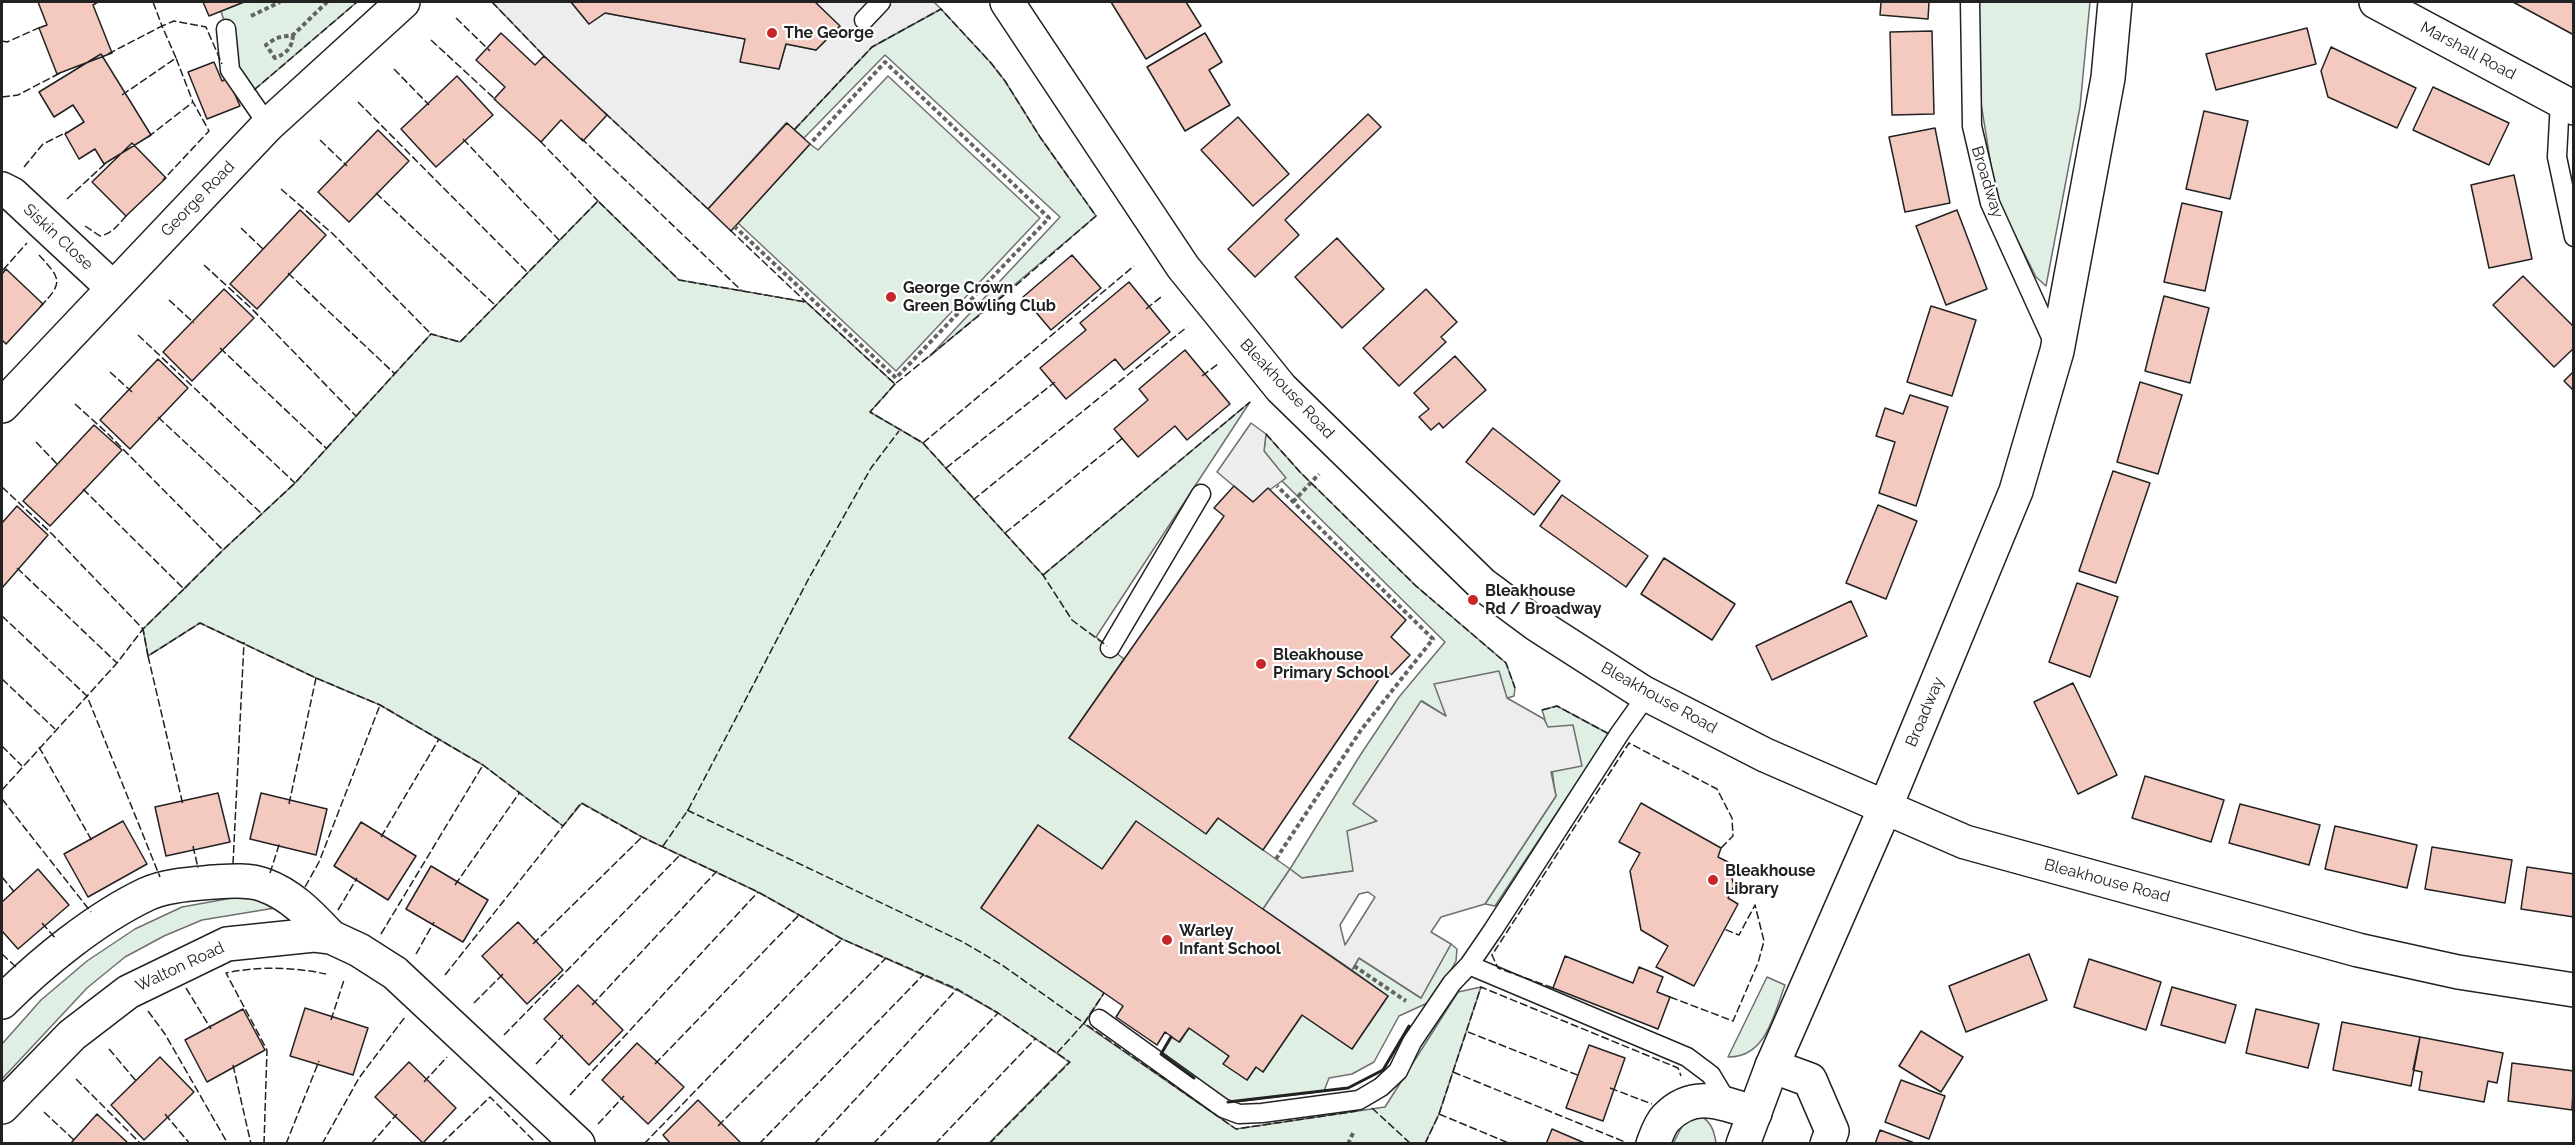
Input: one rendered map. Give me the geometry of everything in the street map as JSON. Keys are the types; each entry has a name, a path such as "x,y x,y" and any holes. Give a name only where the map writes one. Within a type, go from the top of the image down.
{"street":[{"name":"George Road","path":"2,406 268,125 403,2"},
{"name":"Bleakhouse Road","path":"1006,2 1183,267 1281,388 1482,584 1536,624 1647,695 1765,755 1965,842 2358,950 2458,972 2574,990"},
{"name":"Broadway","path":"1743,1143 1742,1109 1772,1066 1885,808 2016,491 2057,351 2108,78 2115,2"},
{"name":"Marshall Road","path":"2376,2 2567,105"},
{"name":"Siskin Close","path":"2,189 12,195 113,288"},
{"path":"2,1002 28,976 69,943 111,915 148,893 190,884 233,880 262,884 302,906 331,937"},
{"name":"Walton Road","path":"2,1107 72,1035 128,992 227,944 314,935 331,937 359,950 395,973 578,1143"},
{"path":"1772,1066 1810,1080 1832,1131 1827,1143"},
{"path":"1653,1143 1664,1118 1690,1101 1705,1099 1742,1109"}],"lane":[{"path":"864,20 881,2"},
{"name":"Broadway","path":"1970,2 1971,126 1990,203 2057,351"},
{"path":"226,29 230,70 268,125"},
{"name":"Marshall Road","path":"2567,105 2557,157 2574,237"},
{"path":"1110,648 1201,494"},
{"path":"1099,1019 1223,1108 1239,1114 1359,1100 1381,1087 1398,1071 1412,1041 1452,983 1469,965 1647,695"},
{"path":"1469,965 1687,1057 1711,1075 1742,1109"}],"path":[{"path":"293,35 292,44 285,53 275,58 266,45 276,38 293,35 327,2"},
{"path":"734,226 896,378 1049,218 885,62 810,144"},
{"path":"1276,486 1434,639 1361,730 1276,859"},
{"path":"1354,966 1429,1016"}],"green space":[{"path":"244,2 357,2 254,90 241,75 221,11"},
{"path":"1979,2 2090,2 2080,107 2046,286 2036,277 1996,197 1981,103"},
{"path":"941,9 1005,81 1040,137 1096,216 929,357 1060,217 885,55 804,138 794,130 872,47"},
{"name":"George Crown Green Bowling Club","path":"888,76 1040,218 896,371 738,223 810,144 818,150"},
{"path":"598,201 679,280 806,302 895,384 870,412 923,443 1043,575 1250,402 1096,637 1124,659 1069,738 1206,833 1218,818 1290,869 1263,909 1102,869 1038,825 981,908 1104,993 1084,1024 1236,1129 1385,1107 1458,992 1481,987 1439,1114 1425,1143 989,1143 1069,1062 998,1013 959,991 842,939 758,892 642,837 582,803 563,826 483,765 380,705 316,678 200,623 148,656 143,629 295,483 431,334 460,342"},
{"path":"1266,434 1300,472 1416,586 1506,663 1515,688 1514,696 1447,717 1422,701 1354,804 1378,822 1353,871 1302,878 1290,869 1399,697 1445,642 1282,481 1285,478 1264,451"},
{"path":"1557,706 1609,734 1495,906 1485,904 1556,796 1548,731 1542,710"},
{"path":"232,898 264,899 281,907 202,920 164,936 125,957 87,988 2,1079 2,1044 41,1000 87,961 135,929 182,907"},
{"path":"1451,944 1457,949 1456,961 1434,1000 1399,1016 1374,1062 1352,1074 1329,1078 1324,1091 1228,1103 1161,1054 1171,1037 1180,1042 1189,1028 1229,1056 1224,1064 1247,1080 1256,1067 1263,1072 1302,1015 1352,1049 1388,996 1352,970 1359,958 1421,998"},
{"path":"1767,977 1785,985 1767,1032 1751,1050 1741,1055 1728,1057"},
{"path":"1696,1112 1711,1125 1716,1143 1673,1144 1685,1120"}],"shaded area":[{"path":"492,2 571,2 589,24 605,13 745,39 779,69 786,44 816,50 840,27 815,2 934,2 941,9 872,47 794,130 786,123 708,209 544,56"},
{"path":"1251,423 1266,434 1264,451 1286,478 1253,502 1217,472"},
{"path":"1499,671 1507,698 1544,719 1548,727 1573,725 1582,766 1551,772 1556,796 1485,904 1441,917 1431,932 1451,944 1421,998 1359,958 1352,970 1263,909 1290,869 1302,878 1353,871 1347,831 1377,821 1353,804 1421,701 1446,716 1434,684","holes":["1368,892 1375,897 1345,945 1340,925 1359,894"]}],"building":[{"path":"38,2 98,2 93,5 112,53 57,74 39,28 47,25"},
{"path":"203,2 244,2 209,16"},
{"name":"The George","path":"571,2 815,2 840,26 816,50 786,44 779,69 740,62 745,39 605,13 589,24"},
{"path":"1111,2 1186,2 1201,26 1146,59"},
{"path":"1881,2 1929,2 1928,19 1880,15"},
{"path":"2513,2 2574,2 2574,35"},
{"path":"2307,28 2316,64 2216,90 2206,54"},
{"path":"1932,31 1934,114 1892,115 1890,32"},
{"path":"501,33 535,65 544,56 607,115 583,141 561,120 541,142 494,99 505,87 476,60"},
{"path":"1205,33 1222,62 1209,70 1230,105 1185,131 1147,67"},
{"path":"2331,47 2416,88 2397,128 2328,97 2321,71"},
{"path":"101,54 151,135 104,164 95,149 79,159 65,134 84,122 73,105 54,117 39,92"},
{"path":"214,62 222,81 228,78 240,106 207,119 188,72"},
{"path":"457,76 493,115 436,167 401,129"},
{"path":"2433,87 2509,123 2489,165 2413,130"},
{"path":"2204,111 2248,121 2230,199 2186,189"},
{"path":"1368,114 1381,127 1285,220 1299,235 1255,277 1228,249"},
{"path":"1238,117 1289,174 1253,206 1201,150"},
{"path":"787,123 810,144 731,231 708,209"},
{"path":"1935,128 1950,203 1905,212 1889,137"},
{"path":"378,130 409,161 349,222 318,192"},
{"path":"132,143 166,178 126,216 92,182"},
{"path":"2514,175 2532,259 2489,268 2471,185"},
{"path":"2182,203 2222,212 2205,291 2164,282"},
{"path":"300,210 326,235 257,309 230,284"},
{"path":"1957,210 1987,289 1946,305 1916,226"},
{"path":"1337,238 1384,289 1342,328 1295,277"},
{"path":"1072,255 1101,288 1051,330 1023,297"},
{"path":"6,269 43,304 6,344 2,340 2,274"},
{"path":"2523,276 2574,327 2574,348 2554,367 2493,305"},
{"path":"1129,282 1170,332 1124,370 1115,359 1066,399 1040,368 1086,330 1080,323"},
{"path":"224,289 254,318 192,381 163,352"},
{"path":"1426,289 1457,322 1441,337 1446,342 1399,386 1363,348"},
{"path":"2164,296 2209,308 2190,383 2145,371"},
{"path":"1931,306 1976,320 1952,396 1907,382"},
{"path":"1185,350 1230,404 1187,440 1175,426 1138,457 1114,429 1148,400 1139,389"},
{"path":"1455,356 1486,390 1443,428 1439,423 1431,430 1419,417 1429,409 1414,393"},
{"path":"158,359 188,388 130,449 100,420"},
{"path":"2574,371 2574,391 2564,381"},
{"path":"2140,382 2182,395 2158,474 2117,462"},
{"path":"1910,395 1948,407 1916,506 1879,493 1895,442 1876,436 1885,408 1903,414"},
{"path":"94,425 122,450 50,526 23,501"},
{"path":"1493,428 1560,481 1534,515 1466,462"},
{"path":"2113,471 2150,483 2116,583 2079,571"},
{"name":"Bleakhouse Primary School","path":"1234,486 1253,502 1268,488 1406,620 1391,637 1410,655 1391,675 1386,669 1263,850 1218,818 1206,834 1069,738 1224,516 1214,508"},
{"path":"1562,495 1648,556 1626,587 1540,526"},
{"path":"1878,505 1917,521 1886,599 1846,583"},
{"path":"17,506 48,535 2,588 2,523"},
{"path":"1664,558 1735,604 1712,640 1641,594"},
{"path":"2077,583 2118,597 2090,677 2049,662"},
{"path":"1851,601 1867,636 1772,680 1756,646"},
{"path":"2073,683 2117,775 2078,794 2034,702"},
{"path":"2145,776 2224,800 2211,842 2132,818"},
{"path":"218,793 230,842 166,856 155,807"},
{"path":"261,793 327,809 316,855 250,839"},
{"path":"1641,803 1721,848 1718,857 1728,862 1734,886 1728,898 1738,904 1694,986 1656,967 1668,946 1641,930 1630,871 1640,853 1619,842"},
{"path":"2240,804 2320,825 2309,865 2229,843"},
{"path":"123,821 147,864 88,897 64,854"},
{"name":"Warley Infant School","path":"1136,821 1388,996 1352,1049 1302,1015 1263,1072 1256,1067 1247,1080 1223,1064 1229,1056 1189,1028 1179,1042 1165,1032 1157,1045 1116,1017 1123,1006 981,908 1038,825 1102,869"},
{"path":"361,822 416,856 388,900 334,866"},
{"path":"2335,826 2417,845 2407,888 2325,869"},
{"path":"2432,847 2512,860 2505,903 2425,889"},
{"path":"431,866 488,900 463,942 406,909"},
{"path":"2527,867 2574,874 2574,917 2521,909"},
{"path":"38,869 69,905 18,949 2,931 2,902"},
{"path":"518,922 563,970 527,1004 482,956"},
{"path":"2029,954 2047,1000 1966,1032 1949,986"},
{"path":"1565,956 1633,983 1639,967 1663,977 1657,992 1670,997 1658,1029 1553,988"},
{"path":"2089,959 2161,982 2146,1030 2074,1007"},
{"path":"578,985 623,1030 589,1065 544,1019"},
{"path":"2172,987 2236,1005 2225,1043 2161,1025"},
{"path":"305,1008 368,1028 353,1075 290,1056"},
{"path":"243,1009 265,1050 207,1082 185,1040"},
{"path":"2256,1009 2319,1024 2308,1068 2246,1053"},
{"path":"2342,1022 2420,1037 2411,1086 2333,1070"},
{"path":"1921,1031 1963,1057 1941,1092 1899,1066"},
{"path":"2420,1037 2503,1053 2497,1083 2488,1081 2484,1102 2419,1090 2422,1072 2413,1070"},
{"path":"637,1043 684,1087 648,1124 602,1080"},
{"path":"1589,1045 1625,1058 1603,1121 1566,1108"},
{"path":"160,1057 194,1092 144,1140 111,1105"},
{"path":"409,1062 456,1108 423,1143 375,1097"},
{"path":"2512,1063 2574,1071 2572,1110 2508,1101"},
{"path":"1901,1080 1945,1096 1929,1139 1885,1122"},
{"path":"698,1100 742,1144 671,1144 663,1135"},
{"path":"97,1114 129,1144 70,1144"},
{"path":"1552,1129 1587,1144 1546,1144"},
{"path":"1880,1130 1917,1144 1875,1144"}],"fence":[{"path":"153,2 162,26 174,21 206,27 222,64"},
{"path":"254,90 357,2"},
{"path":"492,2 546,58"},
{"path":"75,404 105,431 223,550 295,483 431,334 460,342 598,201 679,280 806,302 895,384 1014,287 1096,216 1040,137 1005,81 941,9 872,47 794,130"},
{"path":"456,18 490,51"},
{"path":"2,41 7,42 43,26"},
{"path":"108,54 162,26 176,58"},
{"path":"431,40 496,100"},
{"path":"122,95 176,58 193,102 209,131 163,180"},
{"path":"394,69 429,105"},
{"path":"2,97 18,95 60,73"},
{"path":"148,137 193,102"},
{"path":"358,102 528,273"},
{"path":"605,113 710,211"},
{"path":"24,167 43,144 67,132"},
{"path":"581,138 742,291"},
{"path":"463,139 560,241"},
{"path":"320,140 347,166"},
{"path":"540,141 598,201"},
{"path":"67,199 107,162"},
{"path":"281,189 333,234 431,334"},
{"path":"376,193 496,306"},
{"path":"85,226 100,236 105,235 128,214"},
{"path":"241,228 264,250"},
{"path":"730,230 806,302"},
{"path":"3,270 27,243"},
{"path":"39,255 52,270 57,281 53,292 40,307"},
{"path":"204,265 251,308 356,416"},
{"path":"923,443 1134,266"},
{"path":"288,273 395,374"},
{"path":"1146,309 1161,297"},
{"path":"169,300 194,323"},
{"path":"973,500 1187,327"},
{"path":"138,335 295,483"},
{"path":"220,348 327,449"},
{"path":"1202,376 1218,364"},
{"path":"110,372 132,392"},
{"path":"946,468 1055,382"},
{"path":"895,384 870,412 923,443 1043,575 1072,620 1107,646"},
{"path":"1043,575 1250,402"},
{"path":"158,417 261,513"},
{"path":"663,846 688,810 809,578 871,468 899,431"},
{"path":"1266,434 1300,472 1416,586 1506,663 1515,688"},
{"path":"1005,533 1124,437"},
{"path":"36,442 59,466"},
{"path":"2,487 52,534 143,629 148,656 200,623 316,678 380,705 483,765 563,826 581,803 642,837 758,892 842,939 957,989 998,1013 1070,1062 989,1144"},
{"path":"83,489 184,589 223,550"},
{"path":"17,568 117,663"},
{"path":"2,790 117,663 143,629 184,589"},
{"path":"2,616 87,696 160,877"},
{"path":"233,864 244,642"},
{"path":"148,656 183,805"},
{"path":"289,804 316,678"},
{"path":"2,679 55,729"},
{"path":"305,887 319,862 380,705"},
{"path":"1542,710 1557,706 1609,734"},
{"path":"381,837 439,739"},
{"path":"1553,988 1498,968 1492,955 1629,743 1717,789 1732,818 1733,836 1721,848"},
{"path":"2,746 22,766"},
{"path":"39,747 92,841"},
{"path":"381,934 483,765"},
{"path":"455,885 520,792"},
{"path":"2,799 91,912"},
{"path":"687,810 963,942 1002,965 1084,1023 1104,993"},
{"path":"445,975 563,826"},
{"path":"533,944 642,837"},
{"path":"270,873 280,842"},
{"path":"193,846 198,868"},
{"path":"504,1035 681,854"},
{"path":"592,1005 717,871"},
{"path":"2,877 16,894"},
{"path":"338,910 357,878"},
{"path":"570,1095 758,892"},
{"path":"1670,997 1733,1021 1758,963 1764,941 1755,905 1739,935 1724,929"},
{"path":"655,1064 799,915"},
{"path":"416,954 434,922"},
{"path":"42,923 56,939"},
{"path":"644,1144 842,939"},
{"path":"2,954 16,967"},
{"path":"718,1126 886,958"},
{"path":"264,1144 267,1050 226,973 276,968 326,974"},
{"path":"474,1003 503,974"},
{"path":"759,1144 924,974"},
{"path":"331,1020 344,980"},
{"path":"1425,1144 1439,1114 1481,987 1678,1068 1681,1076"},
{"path":"186,988 211,1029"},
{"path":"814,1144 957,989"},
{"path":"148,1011 165,1034 228,1144"},
{"path":"873,1144 998,1013"},
{"path":"322,1144 359,1078 405,1017"},
{"path":"1057,1053 1084,1023 1236,1129 1357,1111"},
{"path":"1468,1032 1580,1076"},
{"path":"536,1064 563,1035"},
{"path":"935,1144 1036,1038"},
{"path":"109,1049 137,1082"},
{"path":"424,1082 447,1057"},
{"path":"286,1144 319,1061"},
{"path":"233,1065 251,1144"},
{"path":"1453,1072 1630,1144"},
{"path":"76,1079 141,1144"},
{"path":"1610,1088 1652,1104"},
{"path":"598,1124 624,1096"},
{"path":"441,1144 490,1097 535,1142 531,1144"},
{"path":"1372,1108 1411,1144"},
{"path":"44,1112 75,1141"},
{"path":"165,1114 190,1144"},
{"path":"371,1144 397,1114"},
{"path":"1439,1114 1511,1144"}],"wall":[{"path":"1228,1102 1348,1088 1383,1070 1409,1026"},
{"path":"1171,1037 1161,1054 1194,1078"}],"place":[{"name":"The George","path":"772,33"},
{"name":"George Crown Green Bowling Club","path":"891,297"},
{"name":"Bleakhouse Rd / Broadway","path":"1473,600"},
{"name":"Bleakhouse Primary School","path":"1261,664"},
{"name":"Bleakhouse Library","path":"1713,880"},
{"name":"Warley Infant School","path":"1167,940"}]}
